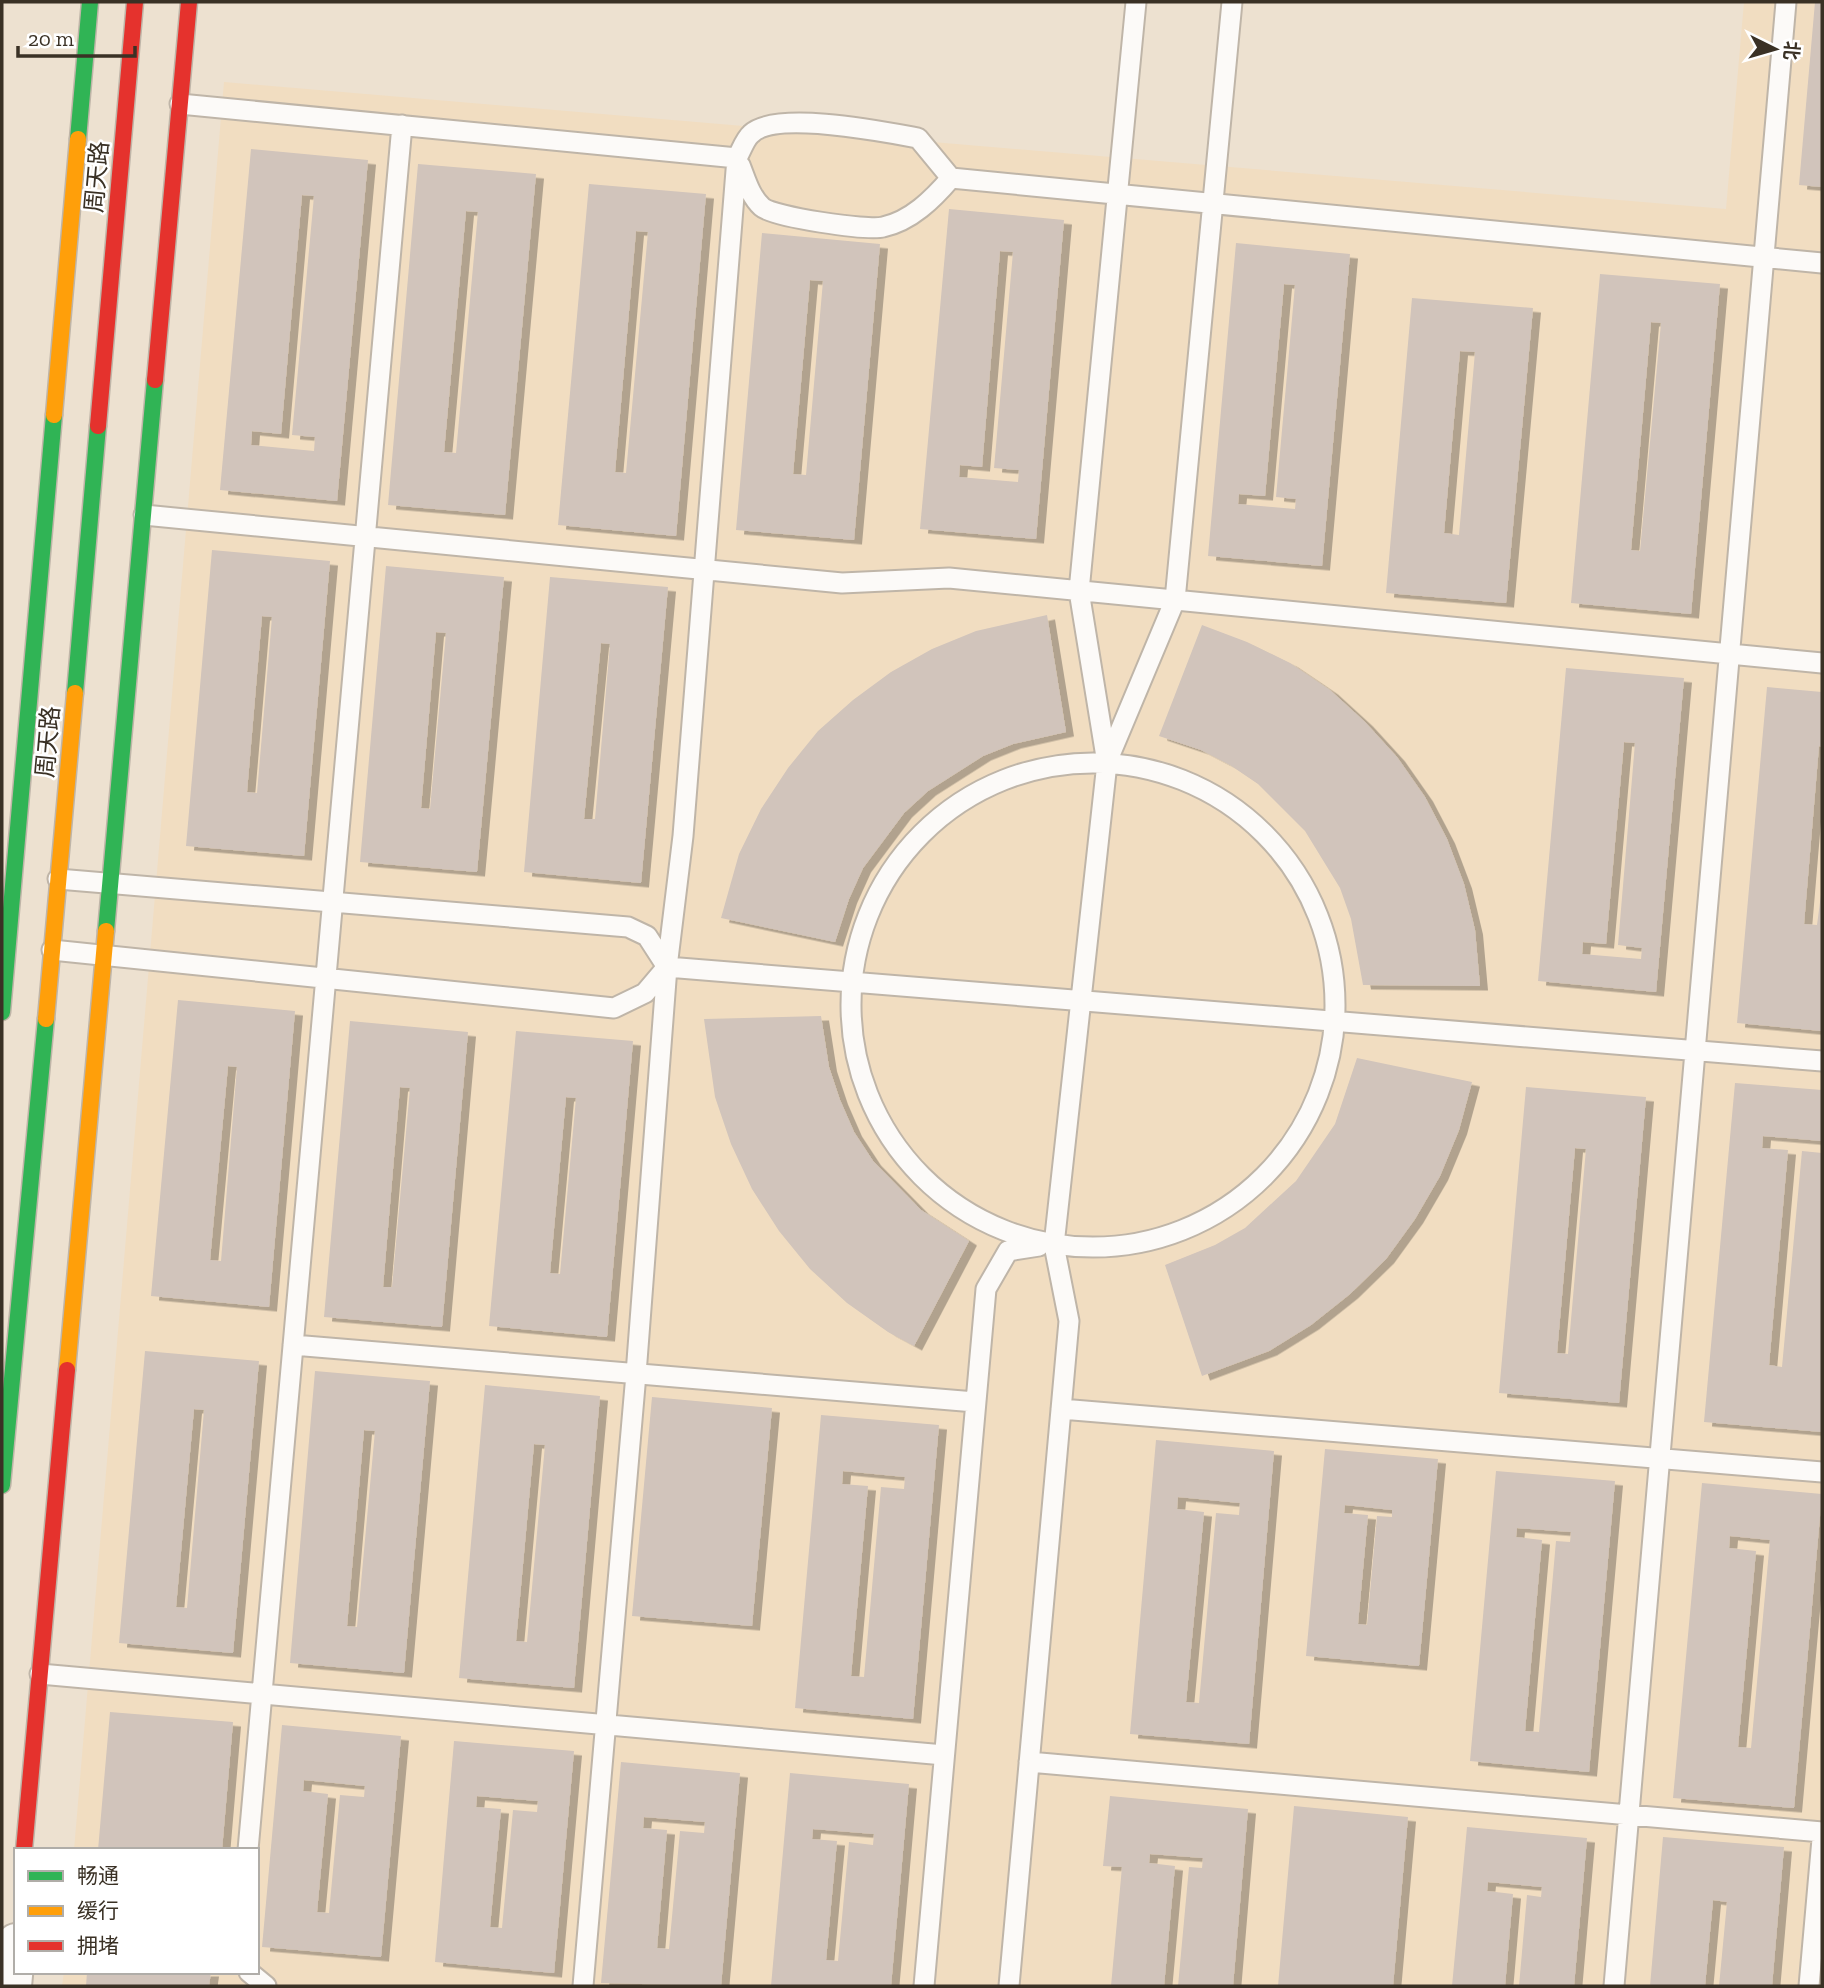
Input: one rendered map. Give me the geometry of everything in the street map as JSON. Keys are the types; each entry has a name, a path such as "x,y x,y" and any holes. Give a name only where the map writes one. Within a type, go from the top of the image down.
{"street":[{"name":"周天路","path":"2,1012 90,2"},
{"name":"周天路","path":"2,1485 135,2"},
{"path":"24,1848 190,2"},
{"path":"12,1986 14,1964"}],"lane":[{"path":"1009,1986 1069,1321 1054,1245 1107,763 1079,591 1136,2"},
{"path":"1107,763 1175,600 1232,2"},
{"path":"1614,1986 1786,2"},
{"path":"180,103 737,158"},
{"path":"583,1986 636,1374 667,967 683,836 737,158 751,133 773,123 851,126 918,138 951,178 1822,263"},
{"path":"247,1848 402,125"},
{"path":"737,158 750,191 764,209 782,217 882,228 926,206 951,178"},
{"path":"144,515 842,583 949,578 1822,663"},
{"path":"924,1986 986,1289 1008,1251 1020,1247 1054,1245 1111,1248 1150,1242 1187,1230 1222,1212 1253,1188 1279,1161 1318,1096 1329,1061 1335,1021 1329,949 1317,913 1300,880 1279,849 1253,823 1223,800 1191,783 1156,771 1107,763 1045,767 1010,777 976,793 945,813 918,838 894,867 875,899 861,935 852,982 851,1013 855,1052 866,1090 882,1125 904,1158 931,1186 962,1210 996,1228 1054,1245"},
{"path":"58,878 628,927 647,936 667,967"},
{"path":"52,950 614,1008 645,993 667,967"},
{"path":"667,967 1822,1061"},
{"path":"293,1345 975,1402"},
{"path":"1061,1409 1822,1472"},
{"path":"40,1674 944,1755"},
{"path":"1029,1762 1822,1832"},
{"path":"1809,1986 1822,1839"},
{"path":"251,1974 266,1986"}],"shaded area":[{"path":"1744,2 1822,2 1822,1986 62,1986 64,1974 259,1974 259,1848 74,1848 224,82 1726,209"}],"building":[{"path":"1815,2 1822,2 1822,187 1799,185"},
{"path":"251,149 368,160 337,501 220,490","holes":["302,195 314,196 292,435 315,437 314,451 251,445 252,431 281,434"]},
{"path":"418,164 536,174 505,515 388,505","holes":["466,211 478,212 456,453 444,452"]},
{"path":"589,184 706,194 676,536 558,525","holes":["636,231 648,232 626,473 615,472"]},
{"path":"949,209 1064,220 1036,539 920,529","holes":["1000,251 1013,252 994,468 1019,470 1018,482 959,477 960,465 982,467"]},
{"path":"762,233 880,244 854,540 736,530","holes":["810,280 823,281 806,475 793,474"]},
{"path":"1236,243 1350,254 1322,566 1208,556","holes":["1284,284 1295,285 1276,497 1296,499 1295,509 1238,504 1239,494 1265,496"]},
{"path":"1600,274 1720,284 1691,614 1571,603","holes":["1651,322 1661,323 1640,551 1631,550"]},
{"path":"1412,298 1533,308 1506,603 1386,593","holes":["1460,351 1475,352 1459,535 1444,533"]},
{"path":"212,550 330,561 304,856 186,846","holes":["262,616 272,617 257,793 247,792"]},
{"path":"386,566 504,577 477,872 360,862","holes":["436,632 446,633 430,809 421,808"]},
{"path":"550,577 668,587 641,883 524,872","holes":["601,643 610,644 595,819 584,819"]},
{"path":"1047,615 1066,732 1013,744 983,756 928,791 904,813 863,868 849,899 835,942 721,918 739,854 761,809 788,768 818,731 853,700 891,672 932,649 976,631"},
{"path":"1202,625 1247,642 1290,663 1330,690 1365,722 1397,757 1425,797 1447,839 1464,884 1475,930 1480,986 1363,985 1351,919 1340,888 1305,831 1258,784 1230,765 1201,750 1159,736"},
{"path":"1566,668 1684,678 1656,992 1538,981","holes":["1624,742 1635,743 1618,945 1642,948 1641,959 1582,954 1583,942 1606,944"]},
{"path":"1767,687 1822,692 1822,747 1819,746 1804,924 1817,925 1822,887 1822,1031 1737,1023"},
{"path":"178,1000 295,1011 269,1307 151,1296","holes":["228,1066 237,1067 221,1261 210,1260"]},
{"path":"821,1016 829,1067 840,1100 854,1132 873,1161 921,1210 969,1241 914,1346 888,1332 847,1303 810,1269 779,1231 752,1189 731,1144 715,1097 704,1019"},
{"path":"350,1021 468,1032 442,1327 324,1317","holes":["400,1087 410,1088 392,1287 383,1287"]},
{"path":"516,1031 633,1041 607,1337 489,1326","holes":["566,1097 576,1098 560,1274 550,1273"]},
{"path":"1357,1058 1472,1082 1459,1130 1440,1176 1415,1219 1386,1259 1350,1294 1311,1325 1269,1351 1202,1376 1165,1265 1215,1245 1245,1228 1296,1181 1335,1124"},
{"path":"1735,1083 1822,1090 1822,1141 1763,1136 1762,1148 1788,1150 1769,1365 1782,1367 1802,1151 1822,1153 1822,1432 1704,1422"},
{"path":"1526,1087 1646,1097 1619,1403 1499,1393","holes":["1575,1148 1586,1149 1568,1354 1557,1353"]},
{"path":"145,1351 259,1361 233,1653 119,1643","holes":["194,1409 204,1410 187,1608 176,1607"]},
{"path":"315,1371 430,1381 404,1673 290,1663","holes":["364,1430 375,1431 357,1627 347,1626"]},
{"path":"485,1385 600,1396 574,1688 459,1678","holes":["534,1444 545,1445 527,1642 516,1641"]},
{"path":"652,1397 772,1408 752,1626 632,1616"},
{"path":"821,1415 939,1425 913,1719 795,1708","holes":["843,1471 905,1477 904,1489 881,1487 864,1677 851,1676 868,1486 842,1484"]},
{"path":"1156,1440 1274,1451 1249,1744 1130,1734","holes":["1178,1497 1240,1503 1239,1515 1216,1513 1199,1703 1186,1702 1204,1512 1177,1509"]},
{"path":"1325,1449 1438,1459 1419,1666 1306,1656","holes":["1345,1505 1392,1510 1392,1517 1377,1516 1367,1625 1358,1624 1368,1515 1344,1513"]},
{"path":"1496,1471 1615,1481 1589,1772 1470,1761","holes":["1517,1528 1571,1532 1570,1542 1556,1541 1539,1732 1525,1731 1542,1540 1516,1537"]},
{"path":"1702,1483 1822,1494 1794,1808 1673,1798","holes":["1730,1536 1770,1540 1751,1748 1738,1747 1756,1551 1729,1548"]},
{"path":"110,1712 233,1722 222,1848 98,1848"},
{"path":"282,1725 401,1736 381,1957 262,1947","holes":["304,1780 365,1786 364,1797 340,1795 329,1913 317,1912 328,1794 303,1791"]},
{"path":"454,1741 574,1751 554,1973 435,1962","holes":["477,1796 538,1801 537,1812 513,1810 502,1928 490,1927 501,1809 476,1807"]},
{"path":"621,1762 740,1773 721,1986 601,1983","holes":["644,1817 705,1822 704,1833 680,1831 669,1949 657,1948 667,1830 643,1828"]},
{"path":"790,1773 909,1784 891,1986 771,1986","holes":["813,1829 874,1834 873,1845 849,1842 838,1961 826,1960 837,1841 812,1839"]},
{"path":"1110,1796 1248,1809 1233,1986 1178,1986 1189,1867 1202,1868 1203,1858 1150,1854 1149,1863 1175,1866 1164,1986 1111,1986 1122,1867 1103,1866"},
{"path":"1294,1806 1408,1817 1393,1986 1278,1986"},
{"path":"1467,1827 1587,1838 1574,1986 1519,1986 1527,1895 1541,1897 1542,1887 1488,1882 1487,1891 1513,1894 1505,1986 1452,1986"},
{"path":"1663,1837 1784,1847 1772,1986 1719,1986 1727,1902 1713,1900 1705,1986 1650,1986"},
{"path":"87,1974 211,1974 209,1986 86,1986"}],"traffic: fast":[{"path":"78,139 90,2"},
{"path":"106,931 155,380"},
{"path":"2,1012 54,415"},
{"path":"75,693 98,426"},
{"path":"2,1485 46,1019"}],"traffic: slow":[{"path":"54,415 78,139"},
{"path":"46,1019 75,693"},
{"path":"67,1370 106,931"}],"traffic: jam":[{"path":"98,426 135,2"},
{"path":"155,380 189,2"},
{"path":"24,1848 67,1370"}]}
